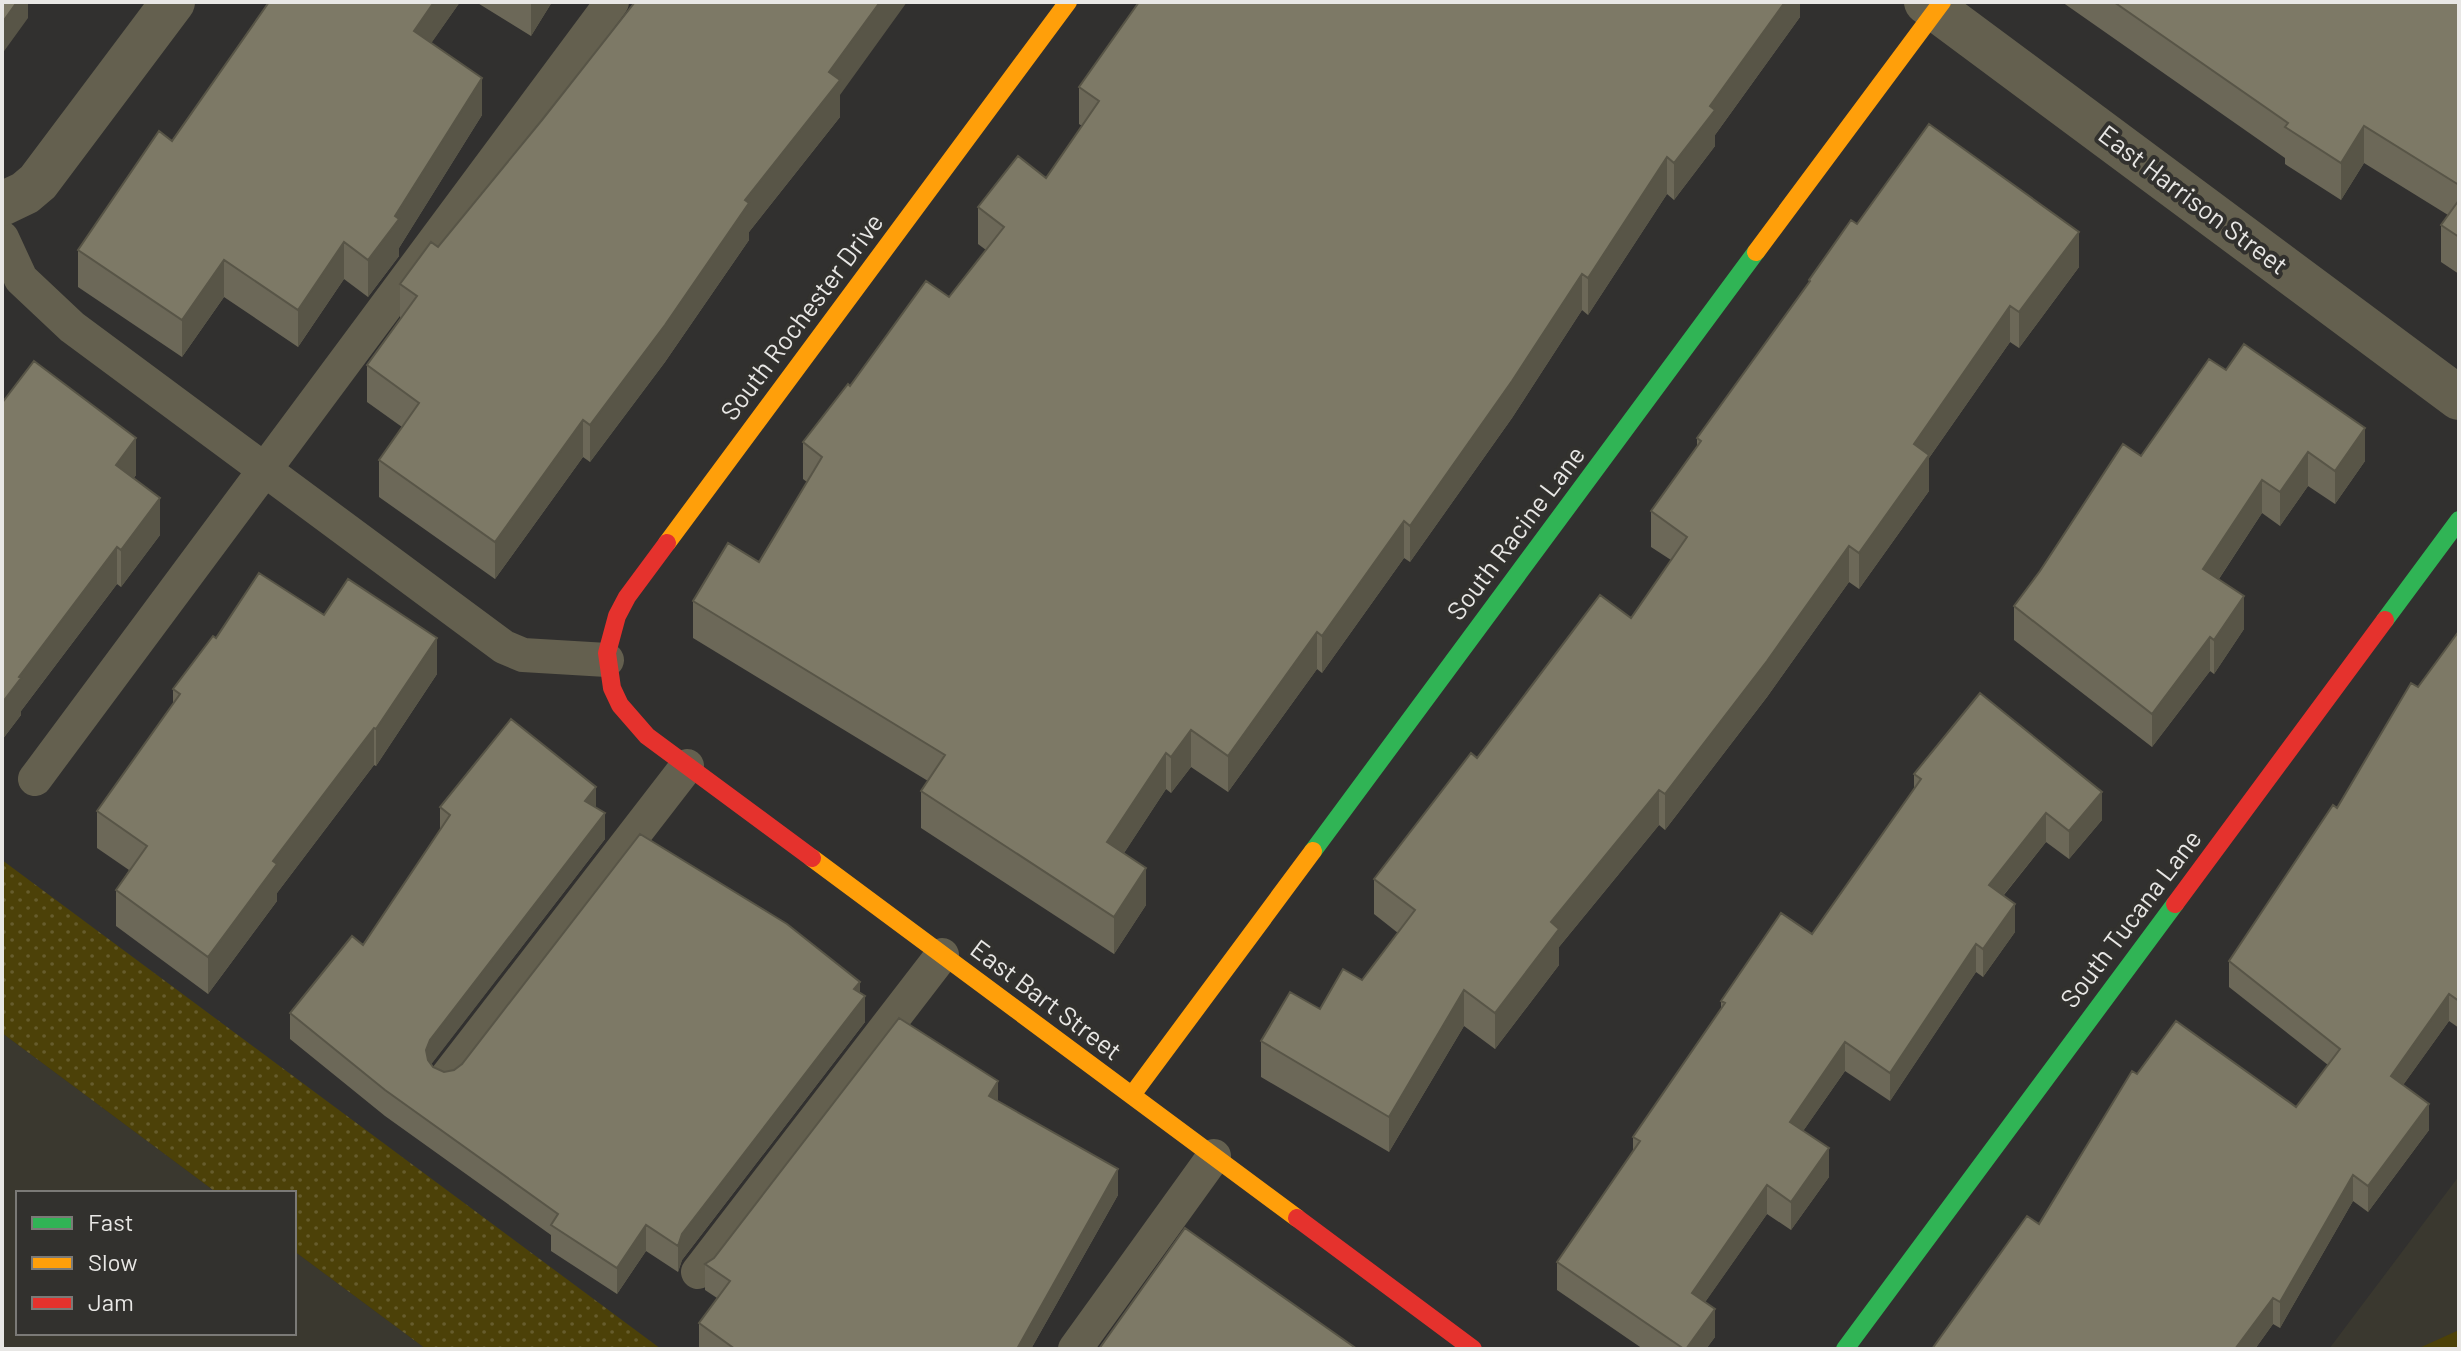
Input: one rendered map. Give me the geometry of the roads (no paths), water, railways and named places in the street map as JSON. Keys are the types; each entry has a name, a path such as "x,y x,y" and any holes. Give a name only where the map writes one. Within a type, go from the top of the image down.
{"street":[{"path":"2,204 25,193 38,182 173,2"},
{"name":"South Rochester Drive","path":"608,668 611,627 627,597 1068,2"},
{"name":"East Harrison Street","path":"1935,5 2459,398"},
{"name":"South Racine Lane","path":"1132,1095 1935,5"},
{"name":"South Tucana Lane","path":"1845,1349 2459,520"},
{"name":"East Bart Street","path":"608,668 616,698 634,725 1473,1349"}],"lane":[{"path":"35,779 612,2"},
{"path":"2,238 21,279 72,327 504,647 523,655 608,668"},
{"path":"446,1078 687,766"},
{"path":"698,1272 942,955"},
{"path":"1075,1349 1214,1156"}]}
